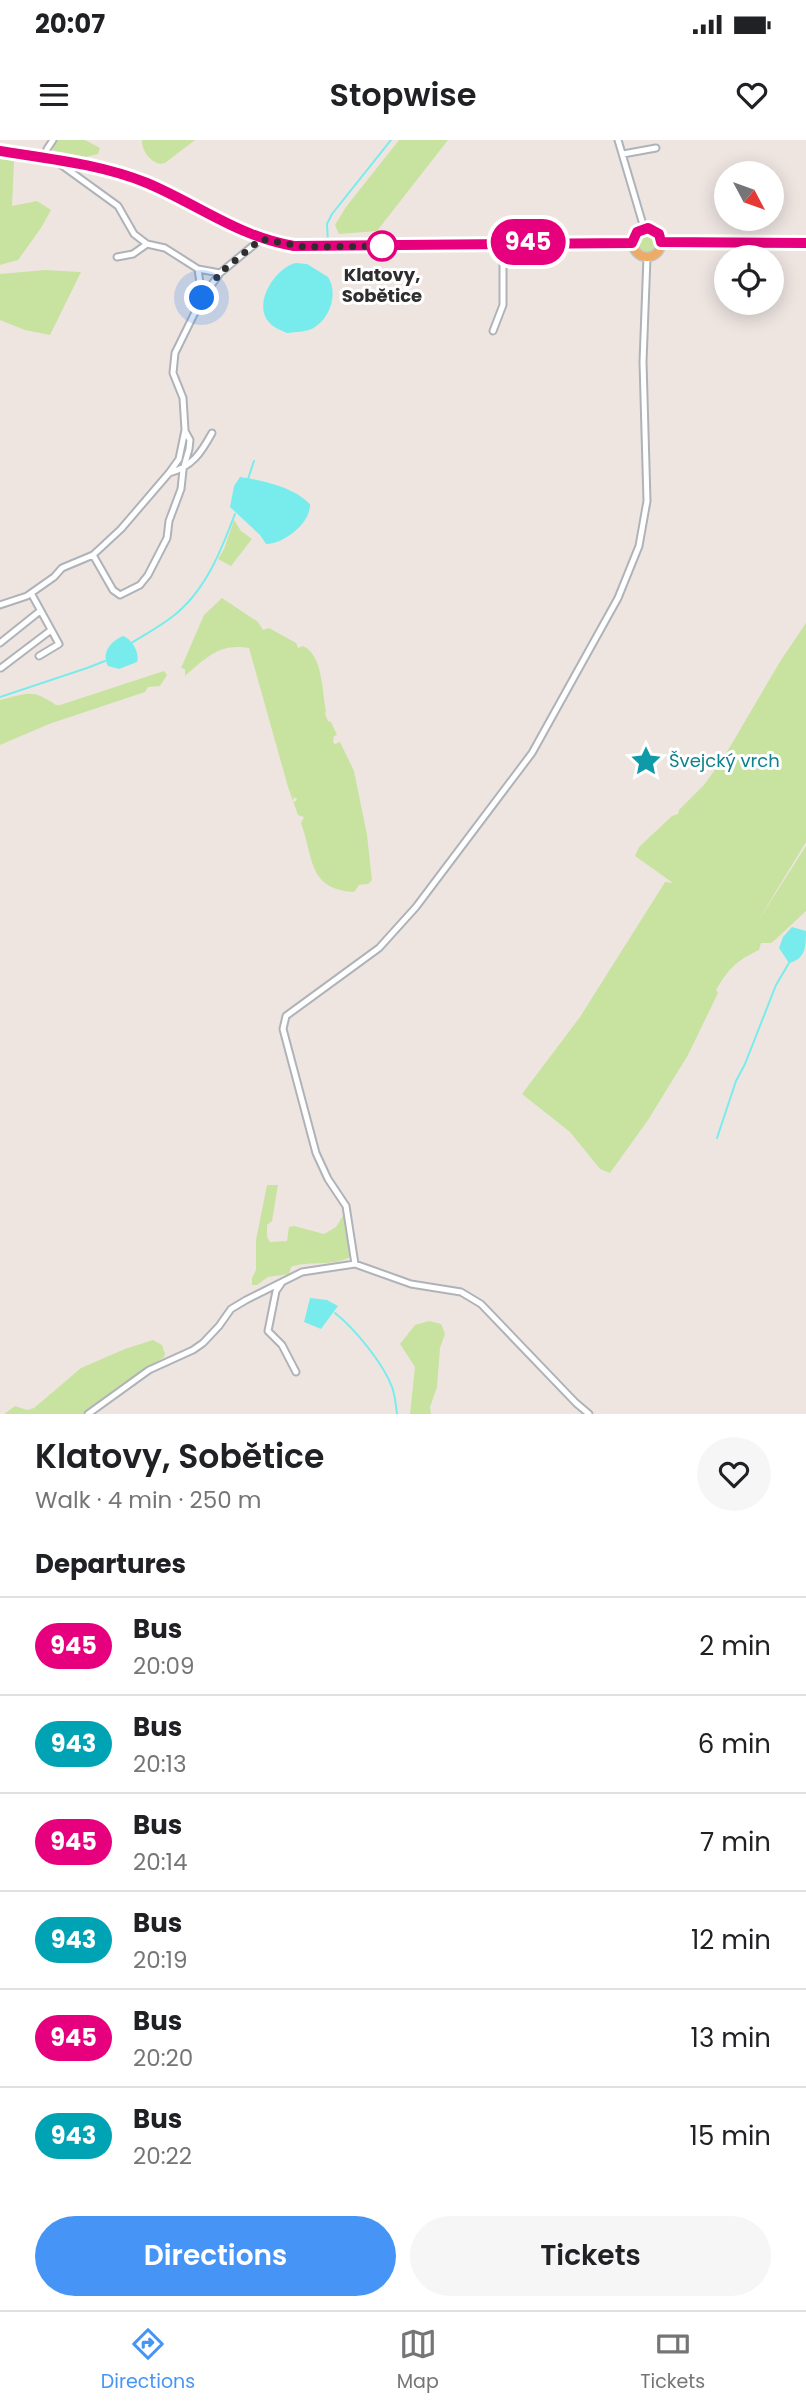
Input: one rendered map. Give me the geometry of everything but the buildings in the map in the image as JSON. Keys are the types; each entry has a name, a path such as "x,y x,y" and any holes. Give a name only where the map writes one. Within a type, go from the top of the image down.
{"main road":[{"path":"0,151 98,167 135,178 175,196 223,223 261,239 294,246 503,242 632,243"},
{"path":"644,228 656,232 661,242 656,254 646,257 638,254 632,243 635,234 644,228"},
{"path":"661,242 806,243"}],"street":[{"path":"53,140 49,159 118,206 135,234 146,244 170,250 198,269 220,273"},
{"path":"618,140 644,228"},
{"path":"623,154 656,148"},
{"path":"0,605 31,593 62,568 93,555 130,520 179,459 185,430 184,407 175,380 174,363 185,332 202,298 220,273 261,239"},
{"path":"493,331 503,305 503,242"},
{"path":"117,257 134,254 146,244"},
{"path":"355,1265 346,1206 328,1179 316,1153 282,1029 286,1017 379,947 416,907 532,753 618,598 639,546 647,501 643,362 646,257"},
{"path":"198,269 202,298"},
{"path":"93,555 116,593 120,595 129,593 148,575 167,538 169,521 177,502 190,440 185,430"},
{"path":"169,473 183,470 201,453 212,433"},
{"path":"31,593 59,643 39,656"},
{"path":"0,643 40,611"},
{"path":"1,668 51,630"},
{"path":"88,1414 149,1370 202,1343 231,1309 309,1270 355,1265 411,1284 461,1292 481,1304 589,1414"},
{"path":"282,1282 276,1291 268,1331 282,1345 296,1372"}],"green space":[{"path":"57,140 85,140 100,148 98,154 85,157 52,150"},
{"path":"142,140 195,140 160,164 147,155"},
{"path":"399,140 448,140 377,231 339,234 335,225 346,207"},
{"path":"0,159 14,161 12,206 37,201 51,210 18,260 0,265"},
{"path":"647,232 655,235 658,243 655,251 647,254 639,251 636,243 639,235"},
{"path":"45,270 81,272 50,335 25,330 0,320 0,274"},
{"path":"234,520 241,531 252,539 231,566 218,559"},
{"path":"222,598 258,622 263,630 269,628 296,643 298,648 303,646 310,651 318,665 325,714 337,735 334,736 333,742 340,742 354,771 367,835 372,880 368,884 359,885 354,892 328,885 315,870 301,823 304,817 298,815 293,801 288,787 249,648 229,648 214,653 185,676 185,669 181,668 204,615"},
{"path":"806,623 806,842 756,924 806,846 806,911 771,943 761,943 759,950 744,958 725,976 716,990 718,993 688,1055 648,1120 610,1173 600,1169 570,1132 522,1094 580,1017 665,882 673,883 635,856 639,847 672,816 678,814 704,785"},
{"path":"164,671 167,675 160,686 148,687 145,692 49,724 0,745 0,700 34,694 60,705"},
{"path":"267,1185 278,1185 272,1221 267,1225 270,1242 287,1241 289,1227 294,1226 324,1234 336,1227 344,1214 350,1257 336,1262 291,1267 289,1274 268,1277 257,1285 252,1285 256,1270 256,1240"},
{"path":"429,1321 441,1324 445,1334 440,1348 437,1387 430,1407 431,1414 410,1414 415,1367 400,1344 415,1325"},
{"path":"153,1340 162,1345 164,1357 83,1414 4,1414 15,1406 27,1410 34,1408 81,1368"}],"water":[{"path":"296,263 307,264 328,277 332,297 329,311 321,323 309,330 287,333 269,322 263,308 264,300 270,284 282,270"},
{"path":"240,477 295,493 310,504 306,518 288,536 266,544 230,507 234,486"},
{"path":"123,636 134,647 137,662 119,669 108,666 108,648"},
{"path":"792,927 806,931 806,942 802,955 789,963 779,948 783,937"},
{"path":"310,1298 327,1300 338,1306 321,1329 304,1322"}],"waterway":[{"path":"328,242 327,224 332,214 391,140"},
{"path":"248,479 254,461"},
{"path":"130,644 172,617 194,596 211,570 235,514"},
{"path":"0,697 105,661"},
{"path":"717,1138 736,1081 776,985 789,963"},
{"path":"335,1313 359,1337 382,1368 393,1390 397,1414"}],"bus line":[{"name":"945","path":"0,151 83,164 124,174 175,196 244,232 261,239 294,246 503,242 632,243 637,232 648,228 659,234 661,242 806,243"}],"place":[{"name":"Klatovy, Sobětice","path":"382,246"},
{"name":"Švejcký vrch","path":"646,761"}],"route":[{"path":"202,298 220,273 261,239 305,247 382,246"}]}
